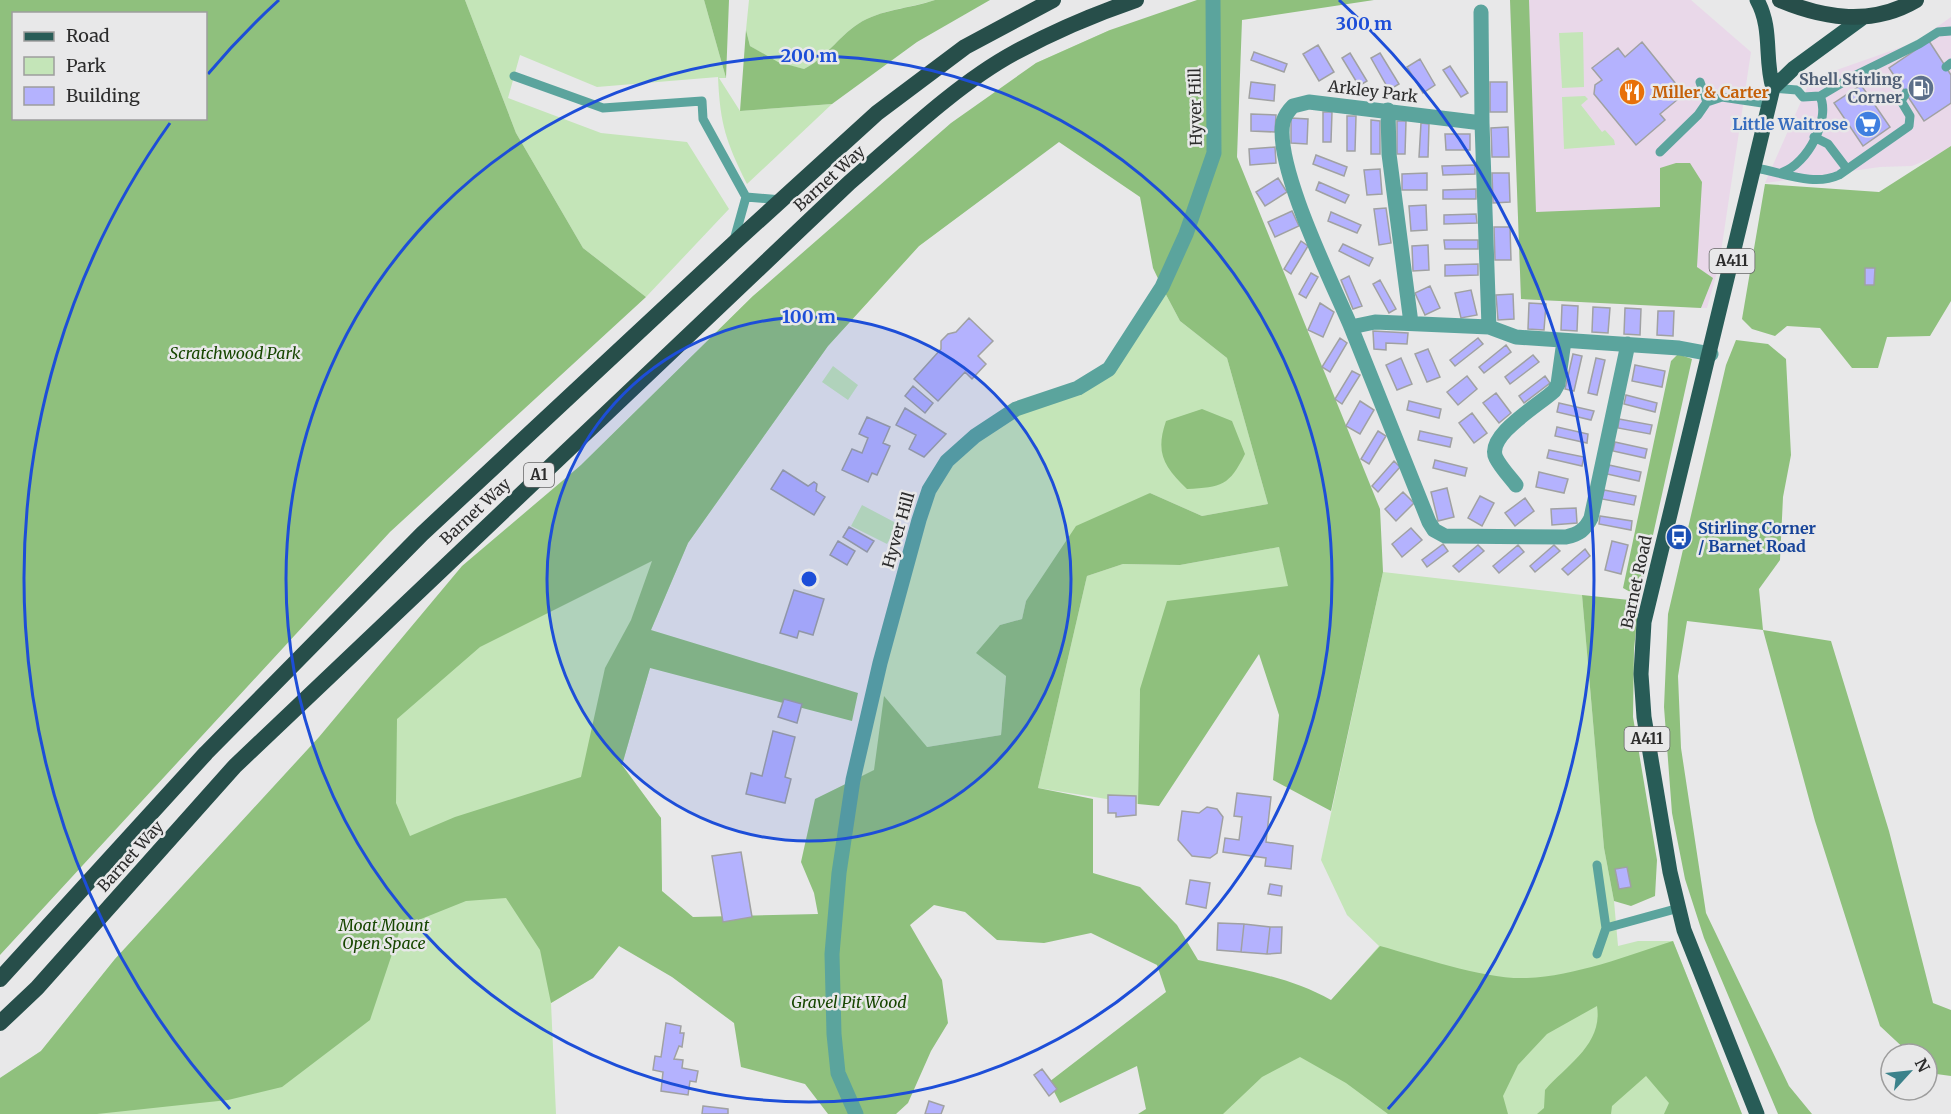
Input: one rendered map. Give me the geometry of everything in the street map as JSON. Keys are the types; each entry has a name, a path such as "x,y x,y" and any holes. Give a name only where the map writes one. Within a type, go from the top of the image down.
{"highway":[{"name":"Barnet Way","path":"0,979 206,753 422,534 733,244 783,201 877,113 965,47 1053,0"},
{"name":"Barnet Way","path":"0,1023 37,988 235,766 849,183 940,105 1013,53 1107,10 1136,0"},
{"path":"1780,0 1829,15 1861,19 1885,14 1916,0"}],"main road":[{"name":"Barnet Road","path":"1757,0 1765,14 1769,36 1767,68 1773,88 1710,354 1658,557 1644,622 1641,649 1641,674 1649,751 1670,872 1684,930 1757,1114"},
{"path":"1773,88 1794,68 1861,19"}],"street":[{"name":"Hyver Hill","path":"856,1114 838,1073 834,1034 832,954 839,873 858,757 880,663 919,520 929,490 947,461 975,436 1016,409 1078,388 1109,369 1162,287 1186,234 1215,153 1213,0"},
{"path":"1481,12 1482,123 1489,327"},
{"name":"Arkley Park","path":"1482,123 1309,102 1293,106 1283,122 1283,140 1289,174 1434,530 1445,536 1566,537 1576,535 1586,529 1591,518 1628,344"},
{"path":"1388,110 1389,154 1411,323"},
{"path":"1351,327 1375,321 1489,327 1516,337 1679,348 1710,354"},
{"path":"1516,485 1495,457 1494,446 1499,435 1554,391 1558,384 1564,341"}],"lane":[{"path":"1773,88 1797,90 1803,97 1820,96 1938,32 1951,31"},
{"path":"514,76 603,108 702,101 702,119 746,198 733,244"},
{"path":"1700,82 1707,102"},
{"path":"1755,168 1820,180 1832,178 1909,126 1910,116 1901,101 1906,93"},
{"path":"1783,172 1792,169 1804,158 1824,108 1820,96"},
{"path":"1660,152 1698,115 1707,102 1722,97 1769,104"},
{"path":"1814,137 1828,144 1846,170"},
{"path":"746,198 783,201"},
{"path":"1597,865 1606,928 1597,954"},
{"path":"1606,928 1679,908"}],"shaded area":[{"path":"1510,0 1691,0 1751,52 1719,265 1707,308 1521,299"},
{"path":"1951,17 1951,150 1912,166 1880,167 1765,183 1811,79 1916,42"}],"green space":[{"name":"Scratchwood Park","path":"0,0 465,0 516,133 583,248 646,297 390,532 0,955"},
{"path":"465,0 704,0 726,78 719,78 740,111 832,104 747,184 725,132 720,108 718,77 597,87 520,55 508,98 601,133 687,142 729,209 646,297 583,248 516,133"},
{"path":"704,0 729,0 726,78"},
{"path":"749,0 935,0 866,19 804,69 778,63 750,46 746,30"},
{"path":"935,0 990,0 917,42 832,104 740,111 746,30 750,46 778,62 804,69 819,59 851,29 867,19"},
{"name":"Gravel Pit Wood","path":"1197,0 1374,0 1242,20 1237,157 1380,509 1383,572 1331,811 1273,780 1279,715 1259,654 1159,806 1138,804 1140,689 1167,601 1288,586 1279,547 1180,565 1123,564 1087,576 1038,788 1093,799 1093,873 1140,887 1177,925 1198,960 1283,980 1331,1000 1380,946 1473,972 1510,978 1527,978 1582,969 1673,941 1742,1114 1664,1114 1669,1103 1646,1076 1612,1106 1611,1114 1537,1114 1544,1108 1545,1090 1582,1052 1595,1032 1597,1006 1547,1034 1518,1065 1503,1096 1508,1114 1388,1114 1346,1083 1300,1057 1262,1077 1223,1114 1138,1114 1146,1109 1137,1066 1060,1103 1049,1082 1166,992 1157,965 1091,933 1044,943 997,940 965,912 934,905 910,925 942,980 948,1023 931,1051 908,1103 896,1114 828,1114 805,1084 741,1067 734,1023 672,977 619,946 593,978 551,1003 540,950 506,898 466,901 401,927 370,1020 282,1087 228,1100 97,1114 0,1114 0,1078 41,1051 115,959 319,737 462,566 581,465 753,296 951,123 1036,63 1110,30","holes":["1059,142 1140,197 1153,268 1180,321 1227,358 1268,504 1202,516 1150,493 1076,526 1026,601 1022,619 1000,625 976,653 1006,676 1001,735 927,747 884,696 874,770 815,799 801,862 814,893 818,914 693,917 662,891 661,818 622,765 650,668 852,721 858,693 651,630 688,543 828,346 919,246","652,561 631,620 605,668 581,777 455,817 410,836 396,803 397,719 480,647"]},
{"path":"1510,0 1529,0 1536,212 1660,207 1660,168 1676,163 1690,163 1702,182 1697,267 1713,278 1701,308 1521,299"},
{"name":"Moat Mount Open Space","path":"1110,30 1059,141 919,246 828,346 688,543 651,630 650,668 622,765 661,818 662,891 593,978 551,1003 556,1114 0,1114 0,1078 41,1051 115,959 581,465 753,296 1036,63"},
{"path":"1583,32 1584,87 1562,88 1559,33"},
{"path":"1585,96 1588,99 1581,105 1602,132 1605,130 1614,140 1615,145 1564,149 1562,97"},
{"path":"1951,146 1951,301 1930,336 1887,337 1878,368 1852,368 1820,328 1787,326 1775,336 1752,329 1742,319 1765,184 1879,192"},
{"path":"1162,287 1180,321 1227,358 1268,504 1202,516 1150,493 1026,601 1022,619 1000,625 1006,676 1001,735 927,747 853,780 929,490 975,436 1109,369"},
{"path":"1736,340 1768,344 1786,359 1791,455 1783,497 1780,560 1759,589 1763,630 1687,621 1678,676 1681,748 1706,913 1789,1086 1812,1114 1778,1114 1704,938 1685,879 1672,813 1664,707 1668,614 1726,365"},
{"path":"1678,354 1692,359 1641,589 1632,593 1623,588 1671,361"},
{"path":"833,366 858,385 848,400 822,382"},
{"path":"1202,409 1232,421 1245,454 1234,473 1223,483 1187,489 1167,466 1161,442 1166,421"},
{"path":"862,505 898,524 887,544 851,526"},
{"path":"1279,547 1289,586 1140,689 1138,804 1038,788 1087,576 1123,564 1180,565"},
{"path":"1383,572 1582,595 1604,848 1614,901 1618,946 1638,941 1673,941 1742,1114 1150,1114 1332,1000 1379,946 1347,915 1321,860"},
{"path":"1582,595 1639,601 1634,649 1633,717 1657,860 1655,896 1631,906 1614,901 1604,848"},
{"path":"1763,630 1831,641 1889,831 1933,1003 1951,1010 1951,1076 1939,1074 1939,1042 1897,1042 1880,1026 1815,821"}],"building":[{"path":"1929,41 1951,75 1951,103 1924,121 1889,68"},
{"name":"Miller & Carter","path":"1642,42 1676,84 1669,90 1677,100 1660,114 1665,120 1636,145 1594,94 1595,85 1602,80 1592,68 1618,48 1625,57"},
{"path":"1318,45 1334,72 1319,81 1303,54"},
{"path":"1254,52 1287,64 1284,72 1251,60"},
{"path":"1350,53 1367,81 1359,86 1342,58"},
{"path":"1380,53 1399,84 1389,90 1371,58"},
{"path":"1420,59 1435,85 1423,93 1407,67"},
{"path":"1450,66 1468,93 1461,97 1443,70"},
{"path":"1251,82 1275,85 1274,101 1249,98"},
{"path":"1490,82 1507,82 1507,112 1490,112"},
{"path":"1861,85 1890,127 1863,146 1834,103"},
{"path":"1323,112 1332,112 1331,142 1323,142"},
{"path":"1251,114 1276,115 1275,132 1251,131"},
{"path":"1347,116 1356,116 1355,151 1347,151"},
{"path":"1291,118 1308,119 1307,144 1291,143"},
{"path":"1371,120 1380,121 1380,154 1371,154"},
{"path":"1397,121 1406,121 1405,154 1397,154"},
{"path":"1421,123 1429,124 1428,157 1419,157"},
{"path":"1508,127 1509,157 1492,157 1491,128"},
{"path":"1445,134 1470,134 1470,150 1446,150"},
{"path":"1275,147 1276,163 1250,165 1249,149"},
{"path":"1316,155 1347,167 1344,176 1313,164"},
{"path":"1475,165 1475,174 1443,175 1442,166"},
{"path":"1380,169 1382,194 1367,195 1364,170"},
{"path":"1427,173 1427,190 1402,190 1402,174"},
{"path":"1492,173 1509,173 1510,202 1493,203"},
{"path":"1278,178 1287,192 1265,206 1256,192"},
{"path":"1319,182 1349,195 1345,203 1316,190"},
{"path":"1476,189 1476,199 1443,199 1443,190"},
{"path":"1426,205 1427,230 1411,231 1409,206"},
{"path":"1386,208 1391,243 1379,245 1374,209"},
{"path":"1292,211 1299,226 1275,237 1268,222"},
{"path":"1331,212 1361,225 1357,233 1328,221"},
{"path":"1476,214 1477,223 1444,224 1444,215"},
{"path":"1494,227 1510,227 1511,260 1495,260"},
{"path":"1444,240 1478,240 1478,249 1445,249"},
{"path":"1301,241 1308,246 1291,274 1284,269"},
{"path":"1343,244 1373,258 1369,266 1339,251"},
{"path":"1428,245 1429,270 1413,271 1412,246"},
{"path":"1478,264 1478,275 1445,276 1445,265"},
{"path":"1865,268 1875,268 1874,285 1865,285"},
{"path":"1311,273 1318,277 1306,298 1299,294"},
{"path":"1349,276 1362,306 1353,309 1341,280"},
{"path":"1380,280 1396,309 1389,313 1373,284"},
{"path":"1430,286 1440,308 1425,315 1415,293"},
{"path":"1471,290 1477,315 1461,318 1455,293"},
{"path":"1513,294 1514,319 1498,320 1496,295"},
{"path":"1320,303 1334,312 1323,337 1308,330"},
{"path":"1529,303 1546,304 1544,330 1528,329"},
{"path":"1562,305 1578,306 1577,331 1561,330"},
{"path":"1593,307 1610,308 1608,333 1592,332"},
{"path":"1625,308 1641,309 1640,335 1624,334"},
{"path":"1658,311 1674,311 1673,336 1657,335"},
{"path":"969,318 993,341 978,356 986,364 972,379 965,372 938,401 914,379 941,349 941,341 948,334 956,332"},
{"path":"1373,331 1408,333 1407,344 1386,343 1386,350 1374,349"},
{"path":"1340,338 1347,343 1330,372 1322,367"},
{"path":"1478,338 1483,344 1455,366 1450,360"},
{"path":"1506,345 1511,352 1484,373 1479,367"},
{"path":"1428,349 1440,377 1427,382 1415,354"},
{"path":"1573,354 1582,356 1574,391 1565,389"},
{"path":"1533,355 1539,362 1510,384 1505,377"},
{"path":"1401,358 1412,384 1397,390 1386,365"},
{"path":"1596,358 1605,360 1597,395 1588,393"},
{"path":"1635,365 1665,371 1662,387 1632,381"},
{"path":"1352,371 1360,375 1342,404 1335,399"},
{"path":"1467,376 1477,389 1458,405 1447,392"},
{"path":"1545,376 1550,383 1524,403 1519,396"},
{"path":"913,386 933,403 925,413 905,396"},
{"path":"1496,393 1511,413 1499,423 1483,403"},
{"path":"1626,395 1657,403 1655,412 1624,404"},
{"path":"1360,401 1374,410 1360,434 1346,426"},
{"path":"1409,401 1441,409 1439,418 1407,410"},
{"path":"1559,403 1594,411 1591,420 1557,412"},
{"path":"905,408 946,434 924,457 909,449 916,435 896,425"},
{"path":"1472,413 1487,433 1474,443 1459,423"},
{"path":"867,417 890,427 883,443 890,446 877,475 872,473 868,482 842,470 852,449 862,453 868,438 859,434"},
{"path":"1619,419 1652,425 1650,434 1618,428"},
{"path":"1557,427 1588,434 1587,443 1555,436"},
{"path":"1378,431 1386,436 1369,464 1361,459"},
{"path":"1420,431 1452,438 1450,447 1418,440"},
{"path":"1615,442 1647,449 1645,458 1613,451"},
{"path":"1549,450 1584,457 1582,466 1547,458"},
{"path":"1435,460 1467,468 1465,476 1433,468"},
{"path":"1394,461 1400,467 1378,492 1372,486"},
{"path":"1609,465 1641,472 1639,481 1607,474"},
{"path":"783,470 808,486 814,482 817,484 816,491 825,497 814,515 771,489"},
{"path":"1539,472 1568,479 1564,493 1536,487"},
{"path":"1447,488 1454,517 1438,521 1431,492"},
{"path":"1604,490 1636,496 1634,505 1602,499"},
{"path":"1403,492 1414,503 1396,521 1385,509"},
{"path":"1480,496 1494,503 1482,526 1468,518"},
{"path":"1525,498 1534,511 1515,526 1505,513"},
{"path":"1576,508 1577,523 1552,525 1551,509"},
{"path":"1600,516 1632,521 1631,530 1599,524"},
{"path":"849,527 874,541 867,552 843,537"},
{"path":"1411,528 1422,540 1402,557 1392,544"},
{"path":"838,541 855,551 847,565 830,555"},
{"path":"1612,541 1628,545 1621,574 1605,570"},
{"path":"1443,544 1448,551 1427,567 1422,560"},
{"path":"1478,545 1484,551 1459,572 1453,566"},
{"path":"1518,545 1524,552 1499,573 1493,566"},
{"path":"1554,545 1560,551 1535,572 1530,566"},
{"path":"1585,549 1590,556 1568,575 1562,569"},
{"path":"794,590 824,599 813,635 799,631 797,638 780,633"},
{"path":"784,699 802,704 797,723 778,717"},
{"path":"773,731 795,737 785,777 791,779 785,803 746,794 751,773 762,776"},
{"path":"1237,793 1271,797 1266,842 1293,846 1291,869 1265,866 1266,858 1223,852 1225,838 1239,840 1242,817 1234,816"},
{"path":"1108,795 1136,796 1136,815 1116,817 1116,813 1108,813"},
{"path":"1207,807 1217,809 1223,817 1217,853 1210,858 1192,856 1178,840 1182,811 1199,813"},
{"path":"741,852 752,917 723,922 712,856"},
{"path":"1627,867 1631,887 1619,889 1615,869"},
{"path":"1190,880 1210,883 1206,908 1186,904"},
{"path":"1270,884 1282,886 1281,896 1268,894"},
{"path":"1218,923 1244,924 1241,952 1217,950"},
{"path":"1244,924 1270,927 1267,954 1241,952"},
{"path":"1270,927 1282,927 1281,953 1267,954"},
{"path":"666,1023 681,1026 680,1033 684,1033 682,1047 679,1046 674,1059 683,1060 682,1068 698,1071 696,1082 690,1081 688,1095 661,1091 663,1072 653,1070 655,1056 661,1057"},
{"path":"1042,1069 1057,1089 1049,1096 1034,1075"},
{"path":"929,1101 944,1106 941,1114 925,1114"},
{"path":"703,1106 728,1109 728,1114 702,1114"}],"place":[{"name":"Shell Stirling Corner","path":"1921,88"},
{"name":"Miller & Carter","path":"1632,92"},
{"name":"Little Waitrose","path":"1868,124"},
{"name":"Stirling Corner / Barnet Road","path":"1679,537"}]}
